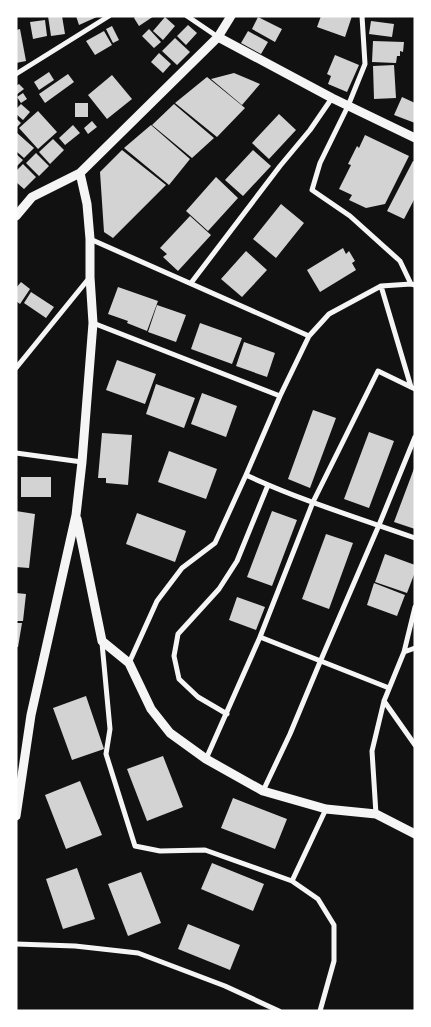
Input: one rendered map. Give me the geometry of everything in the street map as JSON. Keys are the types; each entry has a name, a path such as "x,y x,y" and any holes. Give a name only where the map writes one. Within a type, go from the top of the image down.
{"street":[{"path":"16,74 109,16"},
{"path":"187,16 218,37 332,98 415,138"},
{"path":"16,216 32,197 80,173 218,37 231,16"},
{"path":"129,664 157,600 182,568 215,543 280,396 309,336 329,314 381,286 413,285 400,261 350,216 312,190 320,163 348,106 365,64 362,16"},
{"path":"191,283 280,166 310,130 332,98"},
{"path":"16,816 31,715 76,515 82,462 93,323 87,204 80,173"},
{"path":"90,239 309,336"},
{"path":"16,368 90,277"},
{"path":"381,286 413,388"},
{"path":"93,323 280,396"},
{"path":"206,759 260,637 314,502 378,371 413,388"},
{"path":"263,791 290,734 415,437"},
{"path":"16,453 82,462"},
{"path":"246,475 268,485 415,538"},
{"path":"227,714 198,698 179,679 174,656 178,634 218,589 237,561 268,485"},
{"path":"76,515 102,641 110,729 106,754 135,846 160,851 205,850 292,881 318,899 334,925 334,961 320,1011"},
{"path":"376,814 372,751 384,701 404,652 415,607"},
{"path":"260,637 390,688"},
{"path":"102,641 129,664 151,709 170,733 206,759 263,791 326,809 376,814 415,834"},
{"path":"404,652 415,648"},
{"path":"384,701 415,745"},
{"path":"292,881 326,809"},
{"path":"16,944 75,946 138,952 225,986 279,1011"}],"building":[{"path":"48,16 62,16 65,34 51,36"},
{"path":"76,16 99,16 79,25"},
{"path":"136,16 154,16 139,26 134,18"},
{"path":"321,16 352,16 345,37 317,27"},
{"path":"165,17 175,26 163,40 153,31"},
{"path":"258,17 282,29 275,42 252,29"},
{"path":"45,20 47,36 33,39 30,22"},
{"path":"371,21 394,24 392,37 369,34"},
{"path":"188,25 197,33 186,45 177,36"},
{"path":"112,26 119,40 113,43 106,29"},
{"path":"20,29 26,61 16,63 16,30"},
{"path":"149,29 161,42 154,48 142,36"},
{"path":"104,31 112,45 95,55 86,41"},
{"path":"248,31 268,42 261,54 241,43"},
{"path":"175,38 190,52 177,65 162,51"},
{"path":"373,41 404,42 403,52 400,51 400,56 397,56 396,63 372,62"},
{"path":"159,53 171,64 163,73 151,62"},
{"path":"335,55 359,65 347,92 328,84 331,76 327,74"},
{"path":"394,65 396,98 374,99 373,66"},
{"path":"49,72 54,80 39,90 34,82"},
{"path":"234,73 260,84 242,105 211,79"},
{"path":"68,74 74,82 45,103 39,94"},
{"path":"112,75 132,99 107,119 88,95"},
{"path":"207,77 245,108 217,137 175,103"},
{"path":"19,84 24,89 16,95 16,86"},
{"path":"23,93 27,99 21,103 17,97"},
{"path":"402,97 415,103 415,123 394,115"},
{"path":"75,103 88,103 88,117 75,117"},
{"path":"21,104 30,112 23,120 16,114 16,109"},
{"path":"174,104 214,138 192,158 152,125"},
{"path":"38,111 57,132 38,149 19,128"},
{"path":"279,114 296,130 269,159 252,143"},
{"path":"16,118 21,123 16,128"},
{"path":"92,121 97,127 88,134 84,128"},
{"path":"73,125 80,133 65,145 59,138"},
{"path":"151,125 190,159 169,185 124,148"},
{"path":"16,132 34,148 24,158 16,151"},
{"path":"365,135 409,156 385,204 366,208 349,200 352,195 339,189 351,165 348,164"},
{"path":"53,139 64,150 50,164 39,152"},
{"path":"122,150 166,185 113,238 104,232 100,172"},
{"path":"253,150 271,166 243,196 225,180"},
{"path":"36,153 49,166 39,176 26,163"},
{"path":"16,154 23,160 16,167"},
{"path":"413,161 415,162 415,198 404,219 387,211"},
{"path":"23,164 36,177 24,189 16,182 16,171"},
{"path":"216,177 238,198 208,231 186,211"},
{"path":"281,204 304,223 276,258 253,239"},
{"path":"190,216 211,235 178,271 163,257 167,254 160,248"},
{"path":"343,248 346,254 349,251 355,261 352,263 356,270 320,292 307,270"},
{"path":"246,251 267,270 242,297 221,279"},
{"path":"21,282 30,289 20,304 16,301 16,288"},
{"path":"118,287 158,301 147,331 127,323 128,321 108,314"},
{"path":"31,292 54,307 46,318 24,303"},
{"path":"157,305 186,315 176,342 148,332"},
{"path":"200,323 242,338 232,364 191,349"},
{"path":"244,342 275,353 267,377 236,366"},
{"path":"117,360 156,374 145,404 106,390"},
{"path":"156,384 195,398 184,428 146,414"},
{"path":"202,393 237,406 226,437 191,424"},
{"path":"313,410 336,418 310,488 288,479"},
{"path":"369,432 394,441 369,508 344,499"},
{"path":"102,433 132,435 128,485 106,483 106,478 98,478"},
{"path":"169,451 217,469 206,499 158,482"},
{"path":"415,466 415,529 394,522"},
{"path":"21,477 51,477 51,497 21,497"},
{"path":"16,511 35,514 29,568 16,567"},
{"path":"272,511 297,520 272,586 247,577"},
{"path":"137,513 186,531 175,562 126,544"},
{"path":"326,534 353,543 329,609 302,599"},
{"path":"385,554 415,565 415,572 407,593 375,582"},
{"path":"374,583 405,595 397,616 367,605"},
{"path":"16,593 26,594 23,621 16,621"},
{"path":"237,597 265,607 256,630 229,620"},
{"path":"16,623 22,623 18,647 16,647"},
{"path":"86,696 104,749 72,760 53,708"},
{"path":"163,756 183,807 147,821 127,769"},
{"path":"80,781 102,835 66,849 45,795"},
{"path":"233,798 287,819 275,849 221,828"},
{"path":"212,863 264,884 253,911 201,889"},
{"path":"77,868 95,919 63,929 46,879"},
{"path":"141,872 161,923 128,936 108,884"},
{"path":"188,924 240,945 230,970 178,949"}]}
